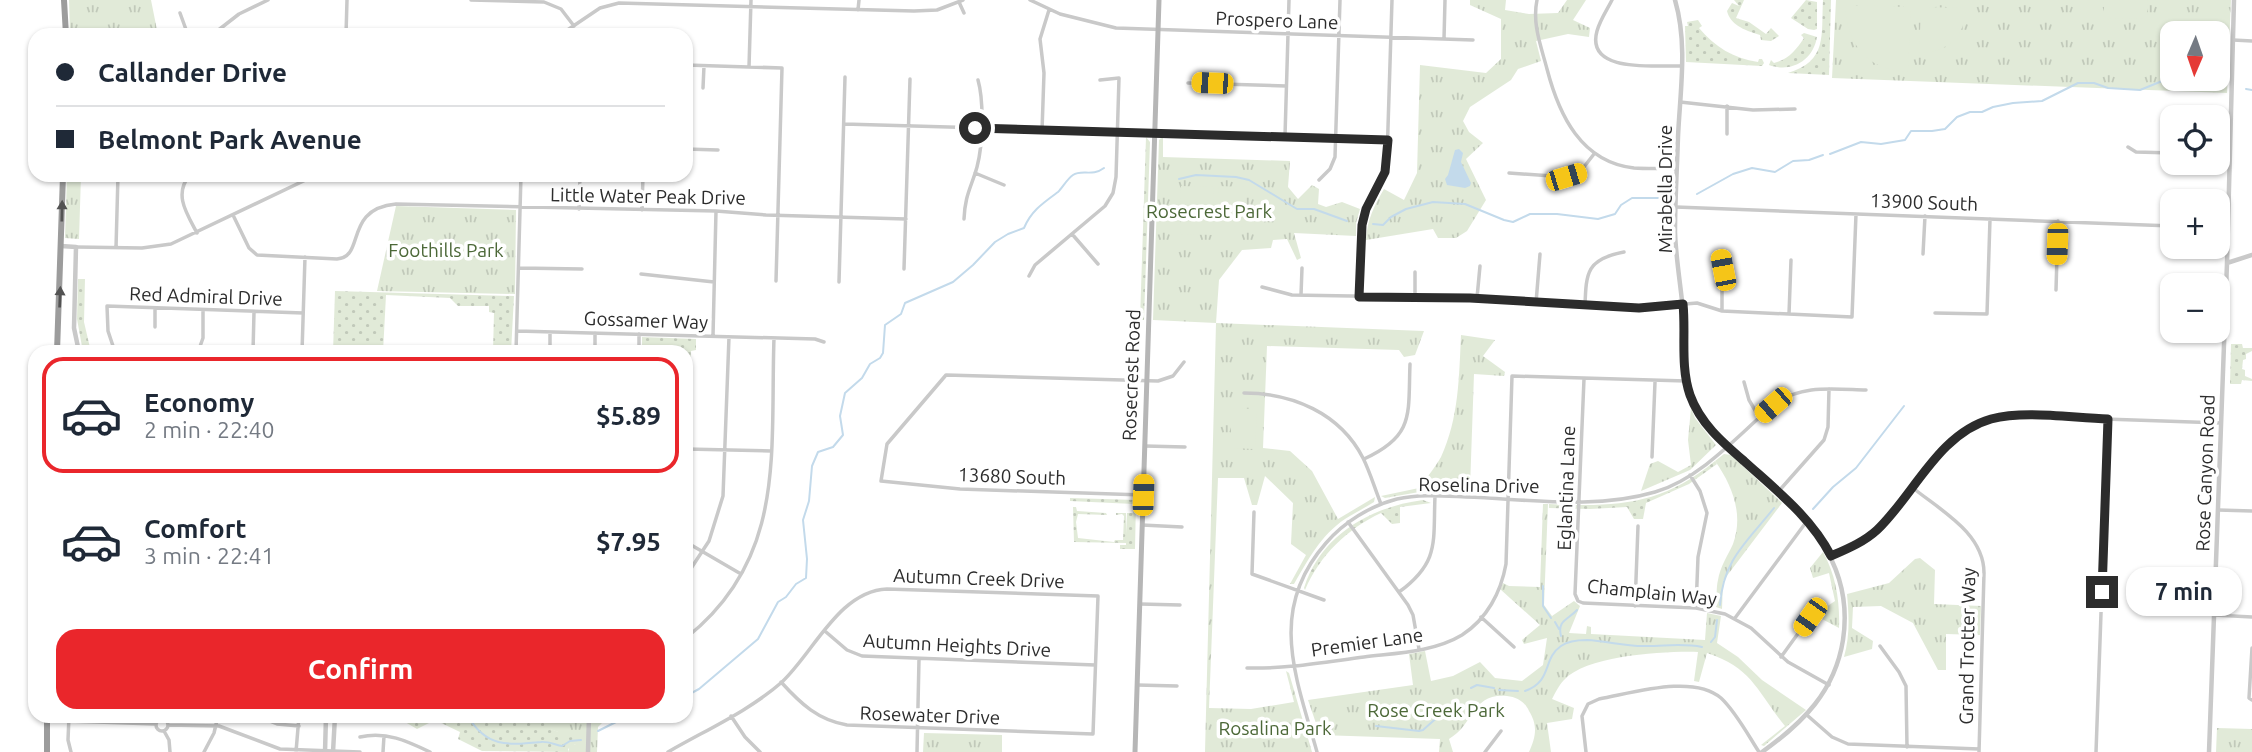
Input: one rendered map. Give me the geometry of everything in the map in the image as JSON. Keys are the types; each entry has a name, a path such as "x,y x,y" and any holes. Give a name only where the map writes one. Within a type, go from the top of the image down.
{"highway":[{"path":"64,0 66,28"},
{"path":"57,345 63,182"},
{"path":"47,723 47,752"}],"main road":[{"name":"Rosecrest Road","path":"1135,752 1159,0"}],"street":[{"path":"221,28 239,14 268,0"},
{"path":"346,28 347,0"},
{"path":"471,0 536,1 550,4 561,9 574,26"},
{"path":"749,67 751,0"},
{"path":"858,10 859,0"},
{"name":"Prospero Lane","path":"1030,0 1049,9 1107,27 1473,40"},
{"path":"1285,136 1289,0"},
{"path":"1319,180 1332,165 1340,0"},
{"path":"1359,297 1362,225 1366,209 1385,172 1392,0"},
{"path":"1444,39 1445,0"},
{"path":"1537,0 1537,35 1555,99 1572,132 1594,154 1633,167 1677,169"},
{"path":"1612,0 1597,35 1597,43 1603,56 1616,64 1681,66"},
{"name":"Mirabella Drive","path":"1675,0 1681,26 1676,242 1683,304 1686,382 1701,418 1726,446 1807,520 1831,556 1841,586 1844,626 1838,660 1829,685 1808,716 1786,736 1761,752"},
{"name":"Rose Canyon Road","path":"2230,127 2234,0"},
{"path":"571,28 612,3 689,2 751,7 926,11 961,1 964,13"},
{"path":"1042,131 1044,73 1040,39 1049,9"},
{"path":"180,13 185,28"},
{"path":"2233,40 2252,41"},
{"path":"693,65 782,68 776,281"},
{"path":"703,88 704,66"},
{"path":"839,282 845,77"},
{"path":"1029,276 1034,265 1101,210 1111,198 1115,182 1119,78 1100,80"},
{"path":"904,269 910,79"},
{"path":"964,219 967,193 979,159 981,93 978,80"},
{"path":"1188,83 1286,86"},
{"path":"1680,102 1754,110 1795,109"},
{"path":"1727,106 1727,134"},
{"path":"844,124 1388,140"},
{"path":"2128,148 2136,152 2160,153"},
{"path":"693,149 718,150"},
{"path":"1509,173 1566,177 1580,172 1594,154"},
{"path":"975,173 1004,185"},
{"name":"Rose Canyon Road","path":"2209,752 2229,175"},
{"path":"116,248 118,182"},
{"path":"185,182 181,200 197,233"},
{"path":"61,246 162,247 301,182"},
{"path":"516,345 521,182"},
{"path":"579,209 580,182"},
{"path":"642,210 643,182"},
{"name":"Little Water Peak Drive","path":"233,215 248,245 257,255 305,257 346,257 352,251 361,222 385,205 716,211 906,219"},
{"name":"13900 South","path":"1676,207 2160,225"},
{"path":"713,336 716,211"},
{"path":"1262,287 1279,293 1301,295 1477,298 1585,306 1642,308 1698,303 1721,311 1852,317 1856,214"},
{"path":"1923,254 1925,216"},
{"path":"1936,313 1987,314 1990,219"},
{"path":"2056,290 2058,221"},
{"path":"1072,234 1098,264"},
{"path":"76,247 74,328 78,345"},
{"path":"1585,306 1586,282 1593,265 1604,257 1624,252"},
{"path":"1536,303 1540,254"},
{"path":"1719,254 1723,270 1721,311"},
{"path":"2227,262 2252,255"},
{"path":"302,345 305,257"},
{"path":"1789,314 1791,260"},
{"path":"1477,298 1480,267"},
{"path":"519,268 582,269"},
{"path":"1301,295 1302,268"},
{"path":"1415,272 1415,298"},
{"path":"641,274 714,282"},
{"name":"Red Admiral Drive","path":"113,345 108,331 107,306 303,313"},
{"path":"155,308 155,327"},
{"path":"200,345 203,310"},
{"path":"253,345 254,312"},
{"name":"Gossamer Way","path":"517,331 815,339 824,342"},
{"path":"550,331 550,345"},
{"path":"595,333 595,345"},
{"path":"639,334 639,345"},
{"path":"693,566 714,528 721,505 726,450 729,337"},
{"path":"693,631 721,604 741,574 754,549 765,516 769,492 774,338"},
{"path":"1147,381 1170,378 1184,362"},
{"path":"1364,459 1392,444 1404,428 1409,410 1410,364"},
{"name":"13680 South","path":"1143,495 960,489 881,481 887,444 946,375 1147,381"},
{"name":"Premier Lane","path":"1247,668 1275,669 1419,650 1443,644 1463,634 1490,607 1503,583 1506,564 1512,376 1584,379"},
{"path":"1584,379 1686,382"},
{"name":"Eglantina Lane","path":"1576,598 1584,379"},
{"path":"1651,457 1655,382"},
{"path":"1744,382 1747,395 1759,417"},
{"path":"1778,492 1825,440 1829,388"},
{"name":"Roselina Drive","path":"1317,752 1293,667 1290,634 1297,590 1312,560 1333,534 1348,522 1381,504 1408,497 1604,501 1657,492 1690,475 1779,400 1793,393 1829,388 1866,390"},
{"path":"1244,393 1272,394 1307,405 1340,427 1364,459 1381,504"},
{"path":"1831,556 1872,534 1951,442 1969,428 1984,421 2017,416 2221,423"},
{"path":"2096,752 2108,419"},
{"path":"1144,446 1185,447"},
{"path":"693,449 771,451"},
{"path":"1690,475 1700,491 1707,513 1699,552 1696,608"},
{"name":"Grand Trotter Way","path":"1913,488 1968,533 1978,546 1984,561 1979,751"},
{"path":"1399,592 1422,572 1431,556 1435,496"},
{"path":"2218,510 2252,511"},
{"path":"1254,512 1252,575 1324,600"},
{"path":"1735,618 1807,520"},
{"path":"1348,522 1413,615 1419,650"},
{"path":"1142,526 1182,527"},
{"path":"1635,606 1638,526"},
{"path":"693,546 741,574"},
{"name":"Autumn Creek Drive","path":"672,751 762,698 781,682 852,600 877,589 1098,596 1095,665"},
{"name":"Champlain Way","path":"1576,598 1583,603 1715,611 1735,618 1757,633 1781,657 1829,685"},
{"path":"1139,604 1180,605"},
{"path":"1781,657 1810,617 1820,612"},
{"path":"2214,615 2252,617"},
{"path":"1481,617 1514,647"},
{"name":"Autumn Heights Drive","path":"825,632 856,655 1095,665"},
{"path":"1880,646 1906,686 1907,747"},
{"path":"2251,699 2252,648"},
{"path":"917,752 919,659"},
{"name":"Rosewater Drive","path":"781,682 802,705 831,722 847,726 1093,734 1095,665"},
{"path":"1137,684 1177,686"},
{"path":"1586,752 1581,719 1584,709 1591,702 1599,698 1681,686 1697,686 1712,692 1725,702 1761,752"},
{"path":"731,716 760,752"},
{"path":"1808,716 1832,737 1848,744 1979,751"},
{"path":"69,723 71,752"},
{"path":"138,723 155,724 158,730 164,731"},
{"path":"204,752 214,733 215,723"},
{"path":"274,723 299,726 297,751"},
{"path":"327,723 329,751"},
{"path":"329,751 334,723"},
{"path":"588,752 589,723"},
{"path":"164,731 168,725 215,726 233,730 269,746 297,751 360,752"},
{"path":"164,731 169,740 170,752"},
{"path":"1485,752 1501,731"},
{"path":"383,752 384,736"},
{"path":"360,737 399,737 430,752"}],"green space":[{"path":"69,0 151,0 157,28 70,28"},
{"path":"1470,0 1506,0 1505,10 1529,14 1558,13 1567,0 1586,0 1573,20 1590,28 1589,37 1568,34 1536,41 1541,61 1518,69 1511,80 1470,107 1463,121 1469,132 1483,143 1466,159 1486,200 1467,231 1456,238 1438,238 1433,229 1366,240 1372,213 1384,189 1404,200 1417,173 1420,65 1486,73 1501,59 1501,19 1470,5"},
{"path":"1734,0 1744,0 1736,18 1749,22 1766,34 1771,28 1779,36 1771,41 1761,40 1760,35 1734,23 1727,11 1732,3 1739,6"},
{"path":"1806,0 1817,2 1817,29 1814,30 1791,18"},
{"path":"1823,0 1831,0 1829,75 1788,73 1801,68 1816,54 1822,35"},
{"path":"1836,0 2231,0 2230,23 2230,21 2160,21 2160,90 1832,78"},
{"path":"2104,0 2148,0 2147,15 2145,19 2107,18 2104,16"},
{"path":"1845,5 1907,7 1911,11 1908,72 1881,66 1862,53 1850,32"},
{"path":"1924,7 1966,8 1962,27 1953,41 1938,50 1919,53 1921,11"},
{"path":"1698,20 1702,26 1699,28 1711,41 1749,60 1758,62 1762,59 1762,66 1686,62 1685,26 1688,26 1687,22"},
{"path":"1804,33 1817,37 1806,59 1793,66 1769,65 1771,60 1774,63 1792,54 1804,38 1801,35"},
{"path":"2174,91 2227,91 2227,93"},
{"name":"Rosecrest Park","path":"1163,136 1163,157 1290,161 1288,187 1298,199 1312,185 1319,189 1318,204 1326,207 1342,202 1360,209 1356,236 1294,233 1301,258 1297,260 1287,239 1273,240 1271,248 1242,250 1219,280 1216,323 1153,320 1159,140"},
{"path":"1146,137 1150,142 1144,320 1140,320"},
{"path":"67,182 81,182 79,239 65,238"},
{"path":"1181,186 1214,187 1213,235 1180,234"},
{"path":"1219,186 1246,187 1245,227 1218,226"},
{"name":"Foothills Park","path":"396,206 516,210 515,294 377,291"},
{"path":"78,279 85,279 84,322 89,345 82,345 77,319"},
{"path":"335,291 514,296 511,345 493,345 494,313 489,312 489,306 458,306 450,298 386,295 383,345 333,345"},
{"name":"Rosalina Park","path":"1216,323 1424,331 1415,355 1404,357 1399,350 1267,346 1263,448 1290,451 1312,471 1338,519 1375,497 1374,502 1336,525 1316,548 1294,584 1290,584 1306,555 1291,544 1293,503 1265,476 1257,505 1252,505 1244,478 1218,478 1209,708 1251,709 1294,702 1286,671 1289,673 1312,752 1205,752"},
{"path":"1461,335 1495,340 1483,356 1505,372 1504,376 1474,374 1470,488 1505,490 1505,493 1425,491 1385,498 1381,496 1419,488 1441,457 1455,412"},
{"path":"642,337 696,339 696,350 693,351 693,345 642,345"},
{"path":"2231,344 2252,348 2243,360 2242,369 2245,370 2245,376 2252,381 2242,380 2241,384 2230,384"},
{"path":"1233,408 1254,409 1257,413 1253,449 1233,448 1231,445"},
{"path":"1691,408 1695,418 1716,445 1690,470 1641,491 1650,464 1658,461 1678,472 1691,465 1688,440"},
{"path":"1724,454 1731,455 1782,503 1723,581 1722,609 1716,607 1717,583 1733,544 1737,522 1731,490 1715,461"},
{"path":"1715,461 1717,464 1689,484 1646,503 1643,519 1634,519 1627,507 1549,508 1549,504 1616,504 1656,495 1676,487"},
{"path":"1070,498 1136,500 1135,549 1120,549 1120,545 1126,543 1074,542 1073,507 1076,507 1077,511 1107,515 1078,514 1078,538 1114,542 1123,540 1124,516 1116,513 1126,513 1126,534 1127,513 1133,513 1134,504 1070,501"},
{"path":"1423,500 1431,503 1400,507 1400,523 1392,524 1381,513 1346,535 1318,565 1305,590 1312,569 1322,553 1350,527 1384,509"},
{"name":"Rose Creek Park","path":"1543,504 1548,504 1544,605 1552,616 1574,601 1580,606 1569,633 1586,634 1587,626 1591,627 1591,634 1705,640 1707,613 1721,616 1717,643 1738,657 1762,680 1806,710 1764,746 1761,745 1785,726 1745,674 1735,666 1707,653 1699,682 1694,681 1698,652 1667,652 1608,660 1590,665 1564,680 1552,699 1574,708 1572,719 1547,723 1551,752 1529,752 1535,731 1534,721 1523,703 1507,696 1495,696 1480,704 1464,726 1449,739 1453,752 1439,752 1440,739 1320,735 1308,700 1413,685 1409,654 1425,651 1431,681 1453,676 1480,662 1495,678 1522,681 1543,665 1547,638 1524,644 1522,640 1540,625 1500,589 1503,583 1509,586 1540,587"},
{"path":"1823,552 1836,589 1839,628 1822,619 1827,612 1826,607 1835,601 1829,573 1813,578 1810,568"},
{"path":"1920,558 1935,570 1934,604 1981,606 1980,635 1946,634 1946,670 1938,670 1913,623 1881,606 1853,607 1852,628 1873,641 1872,649 1844,657 1848,626 1847,594 1889,583 1915,559"},
{"path":"407,723 429,723 417,729"},
{"path":"441,723 551,723 551,729 569,736 582,736 582,744 575,744 568,752 482,751 458,739 460,732"},
{"path":"550,723 602,723 598,727 597,752 568,752 570,745 582,743 582,736 564,738 550,729"},
{"path":"2217,728 2252,729 2252,752 2216,752"},
{"path":"924,733 1002,735 1002,752 923,752"}],"water":[{"path":"1459,149 1463,153 1461,162 1471,183 1465,188 1447,185 1445,179 1455,150"}],"waterway":[{"path":"1830,154 1861,142 1881,144 1905,140 1911,131 1945,129 1957,117 1970,112 1982,112 2013,103 2042,101 2078,83 2140,90 2160,82"},
{"path":"2246,89 2252,90"},
{"path":"1697,194 1733,174 1752,168 1775,172 1793,161 1809,160 1823,155"},
{"path":"693,692 758,639 778,602 806,578 803,520 809,501 812,466 818,452 833,447 843,435 840,416 845,393 883,353 885,325 901,314 905,303 953,282 995,242 1024,228 1034,212 1073,175 1104,168"},
{"path":"1179,179 1196,175 1249,180 1297,209 1314,209 1347,221"},
{"path":"1373,224 1383,225 1406,209 1433,202 1465,204 1513,222 1530,214 1598,219 1615,214 1621,205 1632,198 1663,198"},
{"path":"1813,509 1833,487 1856,468 1904,406"},
{"path":"1720,605 1726,575 1738,552 1774,508"},
{"path":"1543,586 1543,606 1551,618"},
{"path":"1561,636 1562,623 1577,610"},
{"path":"1711,642 1715,637 1717,620"},
{"path":"1555,622 1559,629"},
{"path":"1525,691 1540,682 1555,651 1570,642 1587,640 1632,646 1702,647"},
{"path":"1471,688 1477,685 1494,688"},
{"path":"1499,690 1518,691"},
{"path":"1376,726 1419,731 1441,714"},
{"path":"473,723 491,739 509,744 543,742 562,746 570,741 581,740"},
{"path":"598,731 614,723"}],"route":[{"path":"975,128 1388,140 1385,172 1363,216 1359,297 1470,298 1639,308 1683,304 1686,382 1697,411 1715,435 1801,514 1831,556 1857,544 1877,530 1947,446 1976,425 2008,416 2108,419 2102,592"}]}
